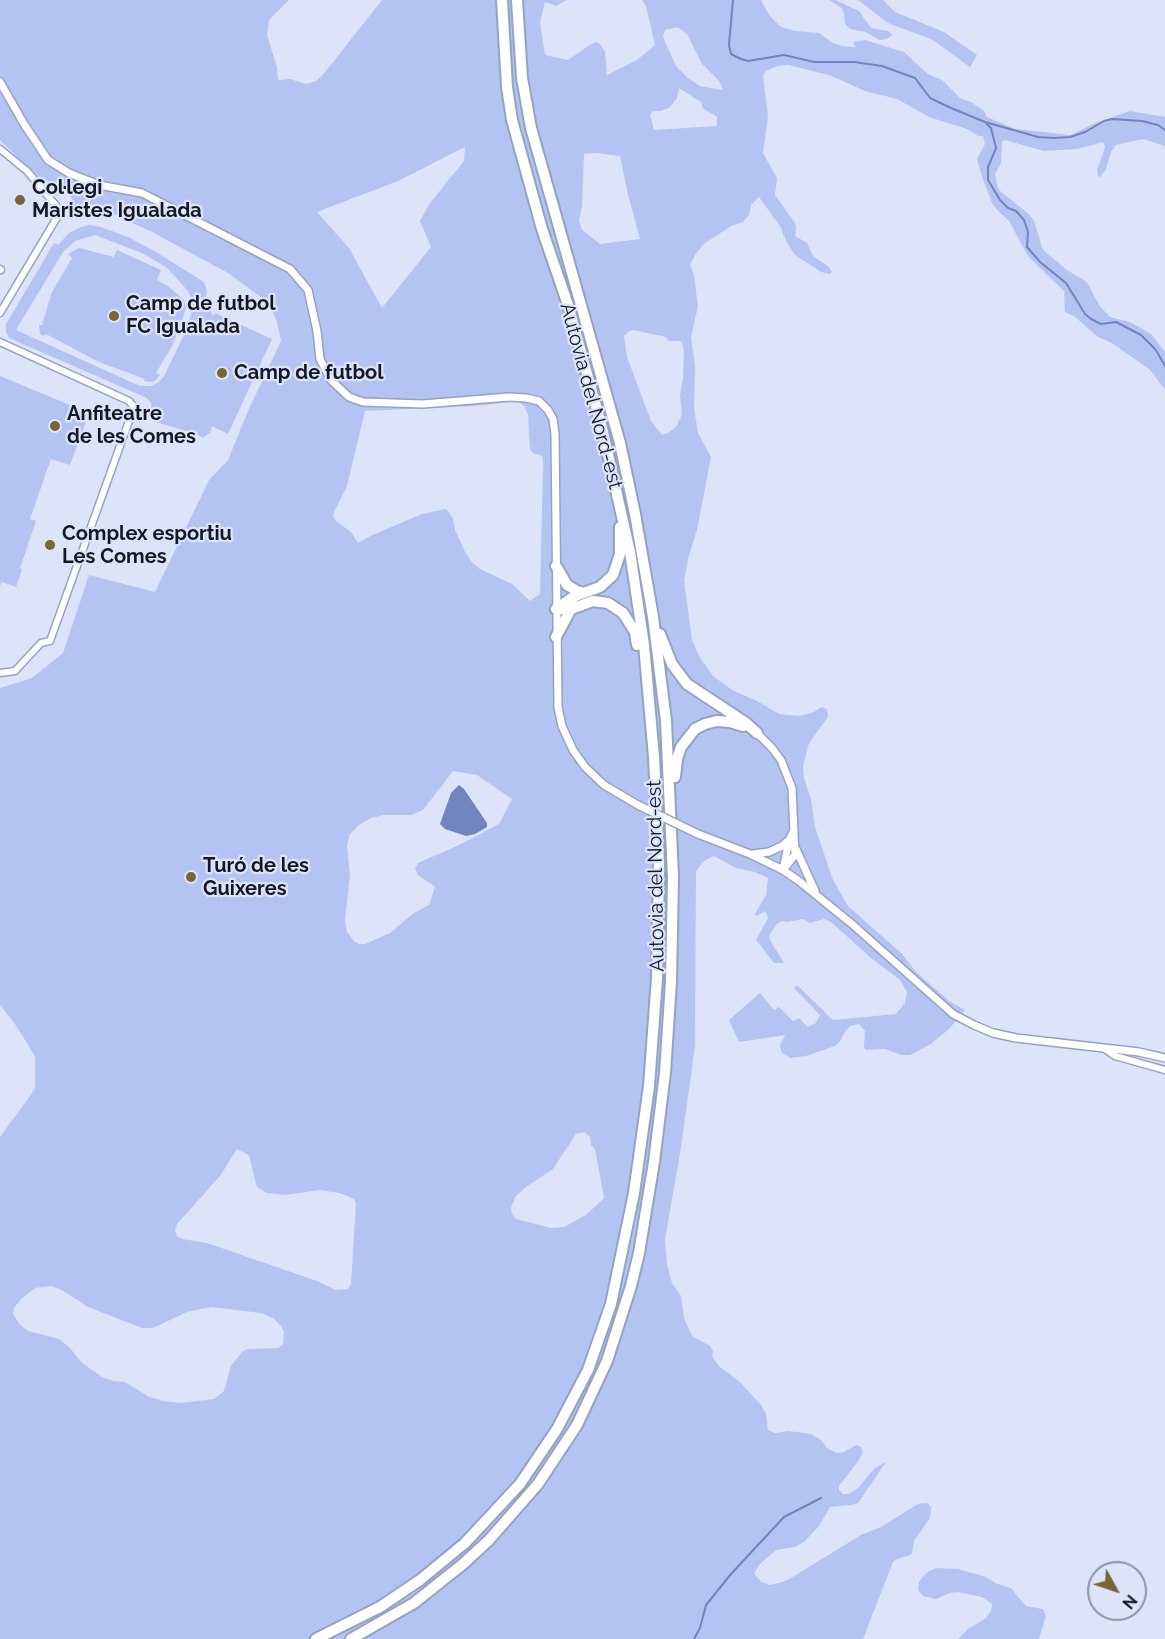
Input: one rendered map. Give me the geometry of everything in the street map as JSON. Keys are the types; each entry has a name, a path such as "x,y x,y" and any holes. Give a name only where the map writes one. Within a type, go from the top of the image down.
{"highway":[{"name":"Autovia del Nord-est","path":"316,1639 360,1618 404,1592 444,1562 485,1523 520,1484 557,1429 588,1370 601,1338 619,1274 648,1098 659,932 659,866 648,678 630,552 622,514 590,383 568,306 542,229 512,120 507,87 502,0"},
{"name":"Autovia del Nord-est","path":"351,1639 388,1619 464,1564 507,1521 538,1484 566,1444 589,1402 607,1361 624,1312 639,1253 654,1162 665,1073 672,982 673,877 666,721 653,617 620,443 531,128 522,78 517,0"},
{"path":"556,609 569,599 600,587 613,575 620,554 622,514"},
{"path":"556,566 567,585 584,593"},
{"path":"556,609 571,609 585,603 600,601 615,606 623,613 635,632 640,660 648,678"},
{"path":"556,637 571,609"},
{"path":"653,617 668,655 681,678 696,692 757,733"},
{"path":"670,798 678,753 695,729 711,722 724,721 735,723 757,733"}],"street":[{"path":"0,82 24,124 48,159 69,173 99,185 142,193 290,269 308,290 317,331 320,359 331,380 349,397 363,402 413,404 509,397 539,401 553,419 555,434 558,707 562,726 573,750 585,767 604,785 638,805 698,834 750,854 783,870 816,893 953,1014 974,1025 993,1033 1016,1038 1139,1052 1165,1058"},
{"path":"0,149 27,171 59,209 59,214 0,313"},
{"path":"0,342 129,401 132,405 132,414 50,641 41,643 15,671 0,673"},
{"path":"757,733 772,748 787,773 793,795 796,849 794,859 783,870"},
{"path":"783,870 789,840 794,830"},
{"path":"750,854 769,852 789,840"},
{"path":"796,849 816,893"},
{"path":"1105,1049 1115,1056 1165,1070"}],"shaded area":[{"path":"0,0 289,0 269,20 267,35 277,68 278,80 290,79 306,84 322,76 382,0 567,0 556,6 545,2 540,22 545,55 568,60 591,44 598,42 605,51 607,75 637,60 655,45 646,6 642,0 761,0 769,15 781,27 819,33 833,43 842,46 855,47 853,42 865,40 904,52 928,74 942,80 960,98 984,111 987,117 1015,129 1071,135 1093,124 1130,111 1165,117 1165,146 1143,139 1116,145 1100,177 1097,170 1105,147 1103,142 1077,149 1044,151 1005,140 1002,142 1001,163 995,174 1001,192 1029,214 1034,221 1043,250 1067,270 1087,282 1099,305 1110,317 1130,322 1151,334 1165,352 1165,389 1149,369 1112,343 1098,337 1074,316 1065,312 1064,291 1028,256 1009,221 992,203 977,159 985,144 983,136 929,117 897,99 865,91 829,75 788,65 766,71 763,75 768,116 763,153 777,178 775,195 795,223 795,236 807,243 813,256 829,267 832,272 830,274 821,272 795,255 780,226 759,197 751,205 749,215 743,222 731,226 704,244 690,265 694,275 698,306 691,337 695,367 694,408 698,433 711,457 697,530 684,580 692,640 699,656 713,676 732,690 779,714 800,716 814,712 821,707 827,709 828,717 809,743 803,766 815,827 833,880 848,906 902,954 915,971 949,1001 965,1010 949,1029 931,1044 910,1055 901,1055 885,1049 866,1050 864,1048 865,1031 859,1024 850,1026 835,1046 806,1056 791,1058 782,1053 780,1046 785,1035 739,1042 729,1020 760,993 774,1010 779,1007 793,1021 799,1018 808,1027 816,1023 820,1015 794,988 797,985 833,1020 896,1014 905,1003 907,992 900,980 871,958 831,922 824,919 810,923 803,919 782,921 777,924 769,935 784,963 774,963 756,940 768,918 765,911 757,916 755,914 766,895 768,878 755,872 736,868 714,856 704,861 696,871 695,1046 665,1239 667,1264 672,1283 681,1296 684,1318 692,1336 710,1346 713,1351 712,1357 720,1367 740,1382 761,1405 766,1414 768,1430 775,1433 789,1431 811,1434 822,1441 827,1448 837,1453 857,1445 861,1447 863,1452 859,1460 839,1486 843,1494 849,1494 858,1488 875,1468 886,1462 858,1503 830,1507 819,1526 804,1542 795,1547 776,1550 760,1564 754,1573 761,1582 770,1585 786,1581 861,1535 881,1527 918,1504 927,1503 931,1507 930,1518 914,1541 912,1553 893,1562 863,1639 0,1639 0,1137 35,1089 35,1056 0,1005 0,688 32,678 63,653 89,575 155,592 209,480 228,460 281,341 277,322 269,303 228,273 152,232 95,206 92,213 77,207 65,188 57,196 0,140","holes":["677,27 687,34 702,64 720,82 723,90 700,86 688,78 676,66 663,37 665,30","679,88 701,102 703,108 717,117 717,126 654,130 650,115 653,111 669,108 677,98","465,147 464,161 430,203 420,221 431,247 382,308 349,248 317,212 398,181","584,154 620,156 640,239 600,244 582,230 579,220 582,206","633,330 682,343 684,351 680,396 682,414 676,427 668,433 662,435 651,421 627,357 624,336","518,401 525,407 528,415 530,449 533,453 542,456 543,463 540,594 530,601 512,584 480,569 472,562 455,530 453,518 446,509 422,514 358,543 351,532 336,521 333,516 347,486 365,411 475,406","453,771 477,775 512,799 499,824 418,863 415,869 418,875 435,887 429,905 414,913 390,933 365,944 359,944 347,932 345,920 350,876 347,845 350,834 371,818 384,815 411,815 423,810","585,1132 595,1149 604,1198 586,1215 564,1227 551,1228 516,1219 511,1207 516,1196 553,1169 576,1134","237,1149 249,1155 257,1187 267,1193 285,1195 320,1190 339,1193 354,1199 356,1203 351,1284 348,1289 336,1290 317,1281 207,1243 182,1239 177,1236 175,1230 177,1224 220,1176","51,1286 62,1290 88,1307 142,1328 153,1328 187,1312 211,1307 261,1313 273,1318 281,1326 284,1332 283,1344 278,1348 247,1349 242,1352 231,1366 224,1391 214,1399 181,1403 163,1401 149,1397 125,1382 102,1377 82,1363 59,1339 28,1331 20,1325 13,1314 14,1308 35,1288"]},
{"path":"829,0 835,0 859,11 871,28 888,31 892,35 880,40 865,32 850,29 845,24 842,8"},
{"path":"858,0 883,0 895,12 944,32 977,55 970,67 933,40 888,23"},
{"path":"90,225 101,227 128,237 156,252 204,282 207,292 205,300 213,316 215,313 272,339 228,434 212,426 210,433 203,438 156,422 151,415 151,403 147,398 9,338 6,324 54,243 58,245 69,233","holes":["95,235 144,254 167,268 188,291 192,301 187,329 159,382 151,386 140,386 16,330 63,252 75,241"]},
{"name":"Camp de futbol FC Igualada","path":"79,248 114,257 117,250 161,270 157,280 184,300 186,307 181,325 156,373 160,375 155,381 144,381 145,379 99,362 40,333 39,325 42,325 52,292 72,258 68,254"},
{"path":"0,376 89,413 70,465 51,459 30,519 36,521 16,587 2,582 0,586"},
{"path":"459,785 487,823 487,827 475,834 466,836 445,829 440,824 451,793"},
{"path":"936,1568 958,1569 986,1577 995,1583 1011,1588 1026,1606 1043,1609 1046,1616 1039,1639 958,1639 968,1629 986,1618 991,1611 992,1604 982,1597 958,1592 936,1599 923,1596 918,1590 919,1582 926,1573"}],"waterway":[{"path":"733,0 729,45 731,54 741,59 748,61 784,55 814,62 854,62 882,66 915,78 930,98 951,108 985,122 1038,137 1070,137 1112,119 1142,121 1158,125 1165,130"},
{"path":"986,123 991,128 996,148 988,167 988,180 1000,200 1024,220 1028,232 1027,247 1040,262 1066,283 1085,314 1101,324 1116,322 1141,335 1156,350 1165,366"},
{"path":"694,1639 700,1628 706,1605 731,1574 784,1517 821,1498"}],"place":[{"name":"Col·legi Maristes Igualada","path":"20,200"},
{"name":"Camp de futbol FC Igualada","path":"114,316"},
{"name":"Camp de futbol","path":"222,373"},
{"name":"Anfiteatre de les Comes","path":"55,426"},
{"name":"Complex esportiu Les Comes","path":"50,545"},
{"name":"Turó de les Guixeres","path":"191,877"}]}
